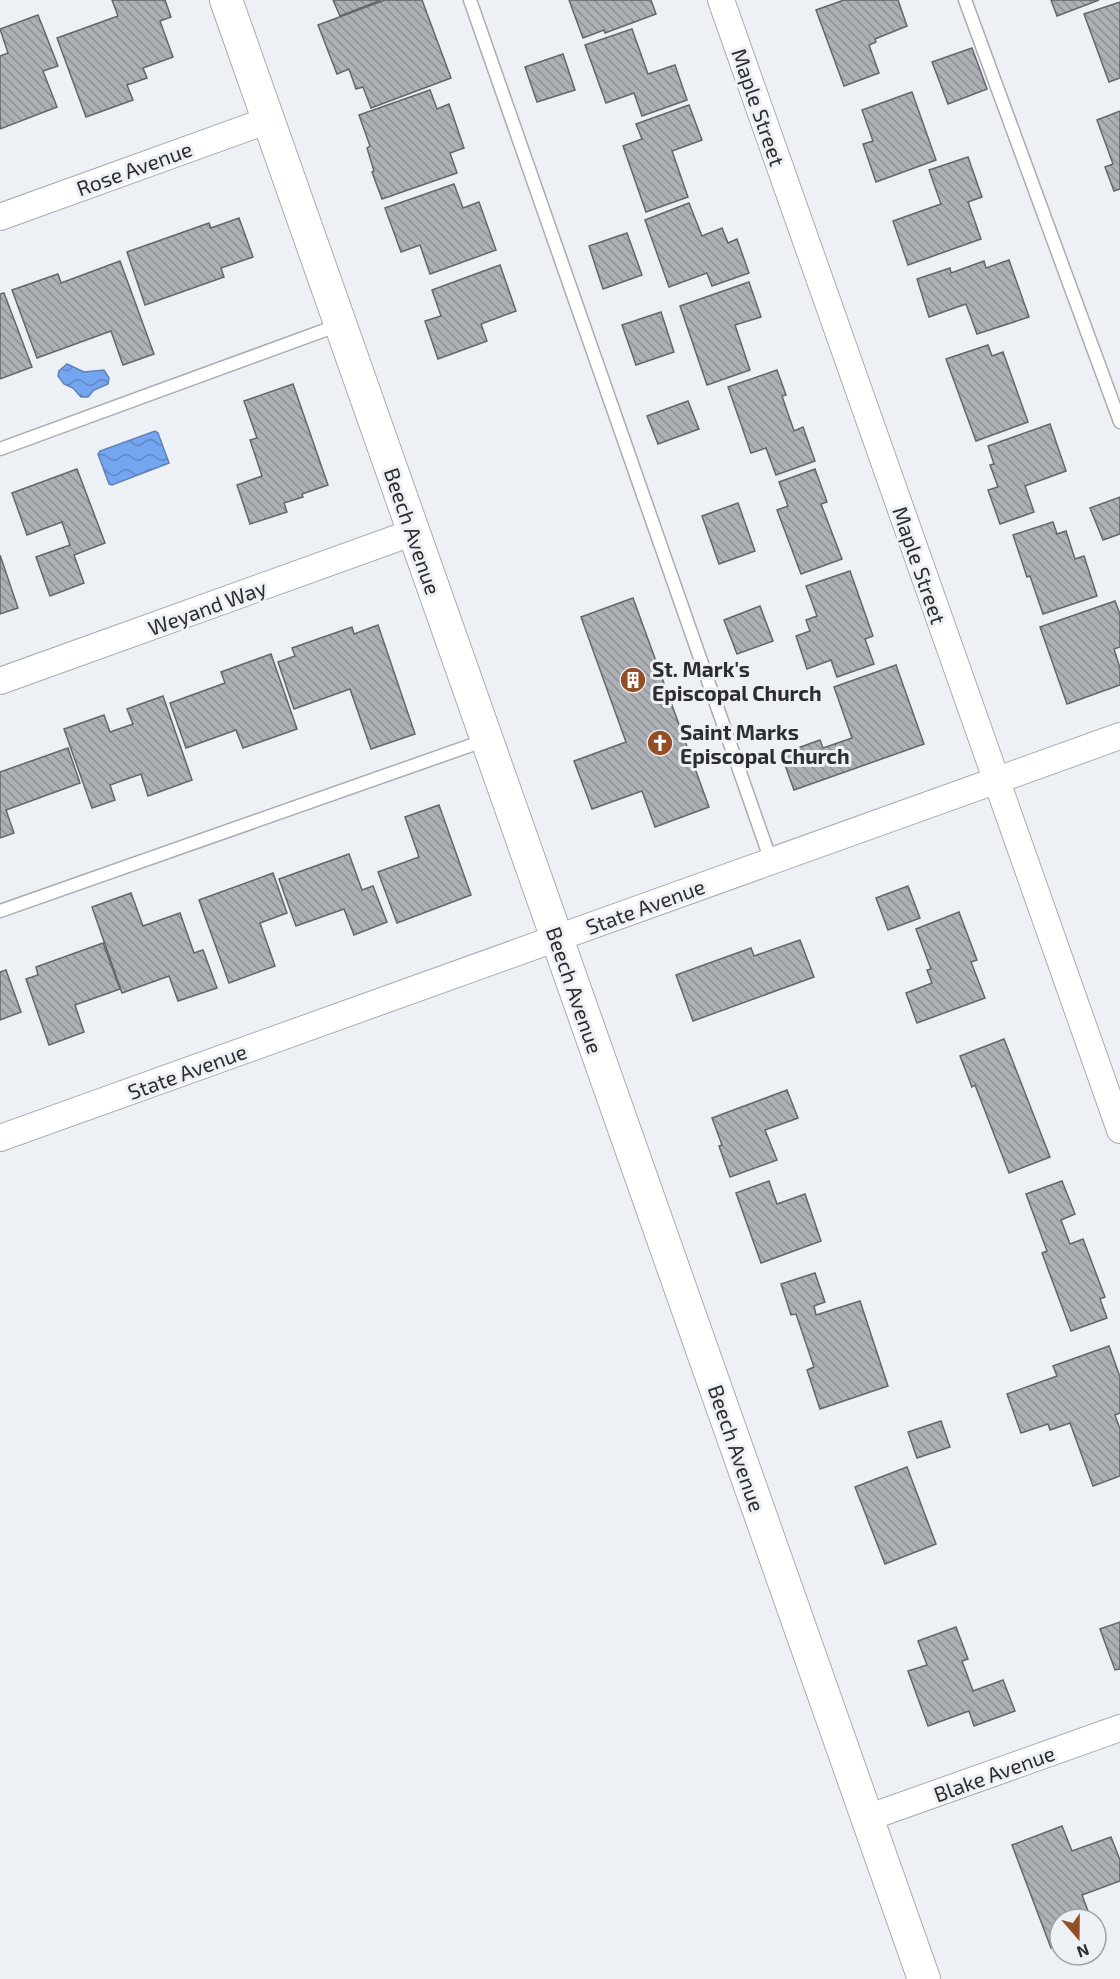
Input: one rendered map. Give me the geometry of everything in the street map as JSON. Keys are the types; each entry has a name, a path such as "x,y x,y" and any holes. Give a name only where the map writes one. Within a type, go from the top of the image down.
{"street":[{"name":"Beech Avenue","path":"226,0 924,1979"},
{"name":"Maple Street","path":"721,0 1120,1130"},
{"name":"Rose Avenue","path":"0,217 268,120"},
{"name":"Weyand Way","path":"0,681 414,532"},
{"name":"State Avenue","path":"0,1138 1120,736"},
{"name":"Blake Avenue","path":"867,1818 1120,1728"}],"lane":[{"path":"470,0 771,861"},
{"path":"964,0 1120,422"},
{"path":"0,449 340,325"},
{"path":"0,911 487,739"}],"water":[{"path":"67,364 84,372 104,370 109,378 108,384 94,390 88,397 81,397 73,388 64,384 58,376 59,371"},
{"path":"155,431 158,433 169,463 112,485 109,484 98,454 100,451"}],"building":[{"path":"112,0 165,0 171,17 160,21 173,57 143,68 147,78 127,85 133,100 86,117 57,38 118,16"},
{"path":"333,0 381,0 340,16"},
{"path":"385,0 422,0 451,78 371,108 363,87 356,89 349,69 337,74 318,25"},
{"path":"569,0 651,0 656,14 605,33 604,30 583,38"},
{"path":"844,0 898,0 907,26 875,39 876,42 869,45 879,73 844,86 816,10"},
{"path":"1051,0 1099,0 1057,16"},
{"path":"1120,2 1120,78 1109,82 1084,14"},
{"path":"38,15 58,66 43,71 57,107 0,129 0,56 8,53 0,29"},
{"path":"632,29 648,74 675,65 687,100 642,116 634,93 606,103 585,45"},
{"path":"972,48 987,89 948,104 932,62"},
{"path":"563,54 575,90 537,102 525,67"},
{"path":"430,90 437,109 449,104 464,148 450,153 457,173 382,199 372,172 374,171 367,148 370,146 359,115"},
{"path":"912,92 936,160 876,182 863,144 873,141 862,110"},
{"path":"689,105 702,140 672,151 688,197 646,212 623,146 642,139 636,124"},
{"path":"1120,111 1120,189 1114,191 1105,167 1113,164 1097,120"},
{"path":"968,157 982,197 968,202 981,239 908,265 893,221 941,204 929,170"},
{"path":"454,184 463,208 479,202 496,250 430,274 420,245 401,252 385,208"},
{"path":"689,203 702,236 722,228 728,243 737,239 749,273 712,286 707,273 669,287 645,220"},
{"path":"239,218 253,257 221,268 224,277 145,305 127,252 209,223 211,228"},
{"path":"627,233 642,275 603,289 589,246"},
{"path":"1009,260 1029,317 977,334 966,304 929,317 917,279 950,268 951,273 984,261 986,268"},
{"path":"120,261 154,354 123,365 111,331 37,358 12,290 58,274 61,283"},
{"path":"500,265 516,311 481,324 487,341 438,359 425,321 441,316 432,290"},
{"path":"749,282 761,317 735,325 750,370 707,385 680,306"},
{"path":"4,293 32,367 0,379 0,294"},
{"path":"661,312 674,352 636,365 622,325"},
{"path":"988,345 992,356 1003,352 1028,422 976,441 946,359"},
{"path":"777,370 786,395 782,396 794,431 803,427 815,461 776,475 766,448 751,453 728,387"},
{"path":"293,384 328,485 284,503 287,512 250,524 237,485 262,476 250,440 257,438 244,401"},
{"path":"688,401 699,429 658,444 647,416"},
{"path":"1050,424 1066,471 1025,486 1034,512 1000,524 988,490 998,487 990,465 994,464 988,446"},
{"path":"77,469 105,543 74,555 84,583 50,596 36,557 70,545 62,522 27,535 12,493"},
{"path":"815,469 827,502 821,504 842,559 801,574 777,510 788,506 779,482"},
{"path":"1120,497 1120,534 1103,540 1090,508"},
{"path":"738,503 755,551 719,564 702,516"},
{"path":"1053,522 1057,534 1066,531 1075,559 1084,556 1097,596 1043,614 1030,576 1027,577 1013,535"},
{"path":"0,555 18,608 0,614"},
{"path":"850,571 873,636 865,639 874,664 837,677 831,660 807,669 796,636 810,631 806,620 817,616 806,586"},
{"name":"St. Mark's Episcopal Church","path":"633,598 709,807 655,827 642,791 592,809 574,761 626,742 581,617"},
{"path":"1115,601 1120,614 1120,647 1114,649 1120,668 1120,685 1067,704 1040,627"},
{"path":"760,606 773,641 737,654 724,620"},
{"path":"378,625 415,734 371,749 350,689 294,709 278,662 295,656 292,648 352,627 354,634"},
{"path":"271,654 297,729 243,748 236,730 186,748 170,703 225,683 221,672"},
{"path":"896,665 924,744 794,790 781,754 820,740 823,748 852,738 834,687"},
{"path":"163,696 192,780 148,796 141,774 110,785 115,800 92,808 64,729 104,715 110,732 133,724 127,709"},
{"path":"68,748 80,783 6,810 14,833 0,838 0,772"},
{"path":"439,805 471,895 397,923 378,872 419,857 405,817"},
{"path":"349,854 362,890 373,886 387,922 354,935 344,909 296,926 279,879"},
{"path":"273,873 287,913 260,923 275,966 229,983 199,900"},
{"path":"908,886 920,918 888,930 876,898"},
{"path":"131,893 143,926 180,913 194,953 203,950 217,988 178,1001 169,976 122,993 92,907"},
{"path":"959,912 977,960 971,962 985,998 917,1023 906,993 932,983 927,970 931,969 916,929"},
{"path":"800,940 814,977 693,1021 676,975 751,948 754,956"},
{"path":"103,943 120,989 75,1005 84,1032 49,1045 26,979 38,975 36,967"},
{"path":"6,970 21,1012 0,1020 0,972"},
{"path":"1004,1039 1050,1157 1009,1173 975,1085 972,1087 960,1056"},
{"path":"787,1090 798,1118 765,1130 777,1160 730,1177 712,1118"},
{"path":"769,1181 777,1204 805,1194 821,1241 761,1263 736,1193"},
{"path":"1062,1181 1075,1214 1061,1220 1070,1244 1083,1239 1105,1297 1100,1299 1107,1318 1071,1331 1042,1253 1047,1251 1026,1194"},
{"path":"815,1273 825,1302 814,1306 816,1315 860,1301 888,1386 820,1409 807,1370 814,1367 796,1314 791,1315 781,1284"},
{"path":"1109,1346 1120,1377 1120,1413 1115,1415 1120,1429 1120,1476 1093,1486 1070,1423 1050,1430 1048,1424 1021,1433 1007,1394 1057,1376 1053,1366"},
{"path":"941,1421 950,1447 917,1458 908,1432"},
{"path":"907,1467 936,1544 885,1564 855,1487"},
{"path":"1120,1622 1120,1669 1115,1670 1100,1629"},
{"path":"956,1627 968,1659 962,1661 973,1691 1003,1680 1015,1711 974,1726 969,1711 928,1726 908,1671 927,1665 918,1641"},
{"path":"1062,1826 1072,1851 1111,1837 1120,1860 1120,1881 1082,1895 1086,1907 1048,1907 1048,1940 1012,1845"}],"place":[{"name":"St. Mark's Episcopal Church","path":"633,680"},
{"name":"Saint Marks Episcopal Church","path":"660,743"}]}
